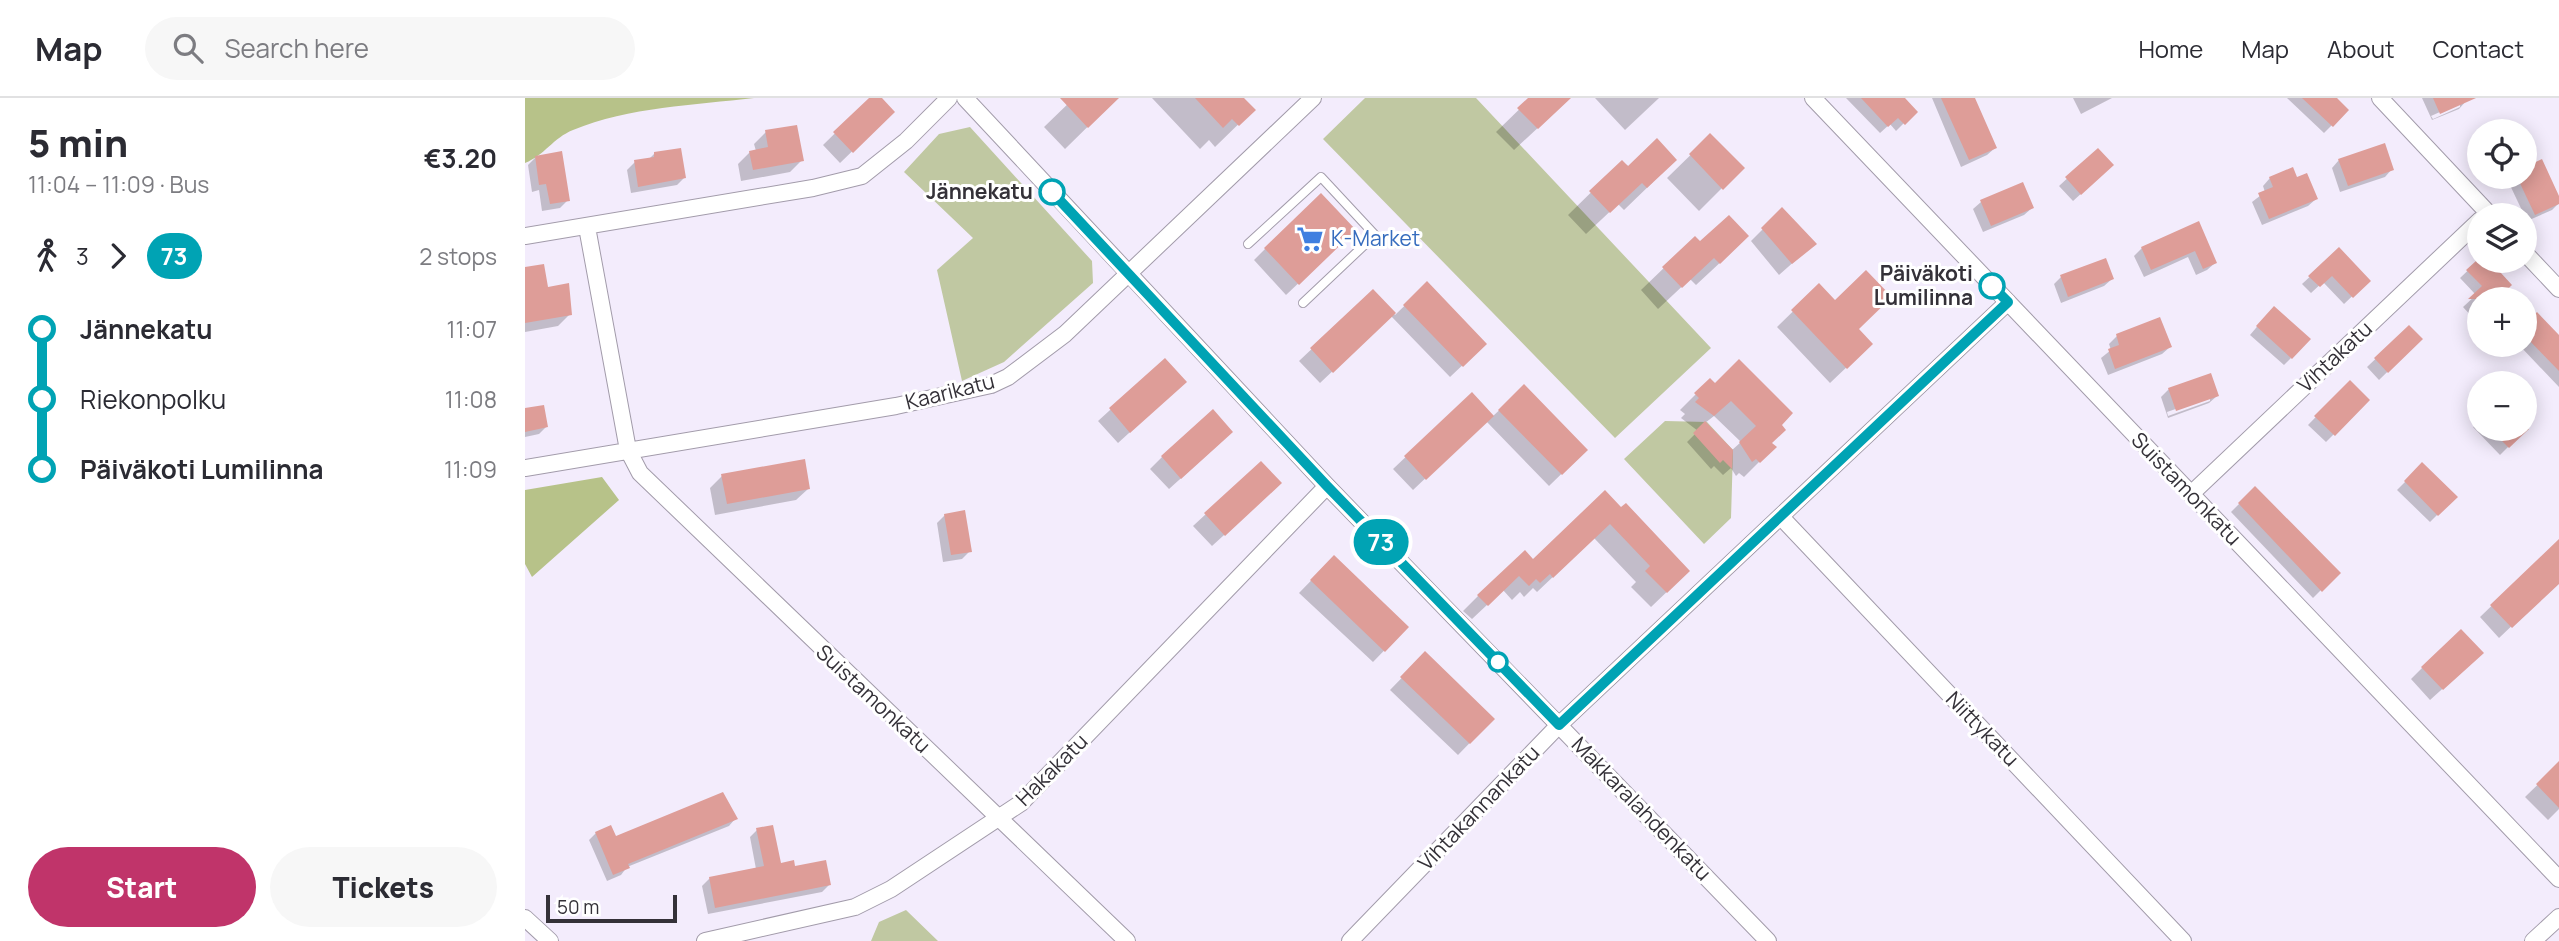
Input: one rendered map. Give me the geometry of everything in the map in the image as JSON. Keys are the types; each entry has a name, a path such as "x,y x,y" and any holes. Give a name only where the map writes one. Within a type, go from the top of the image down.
{"street":[{"path":"525,236 813,188 862,176 906,141 949,98"},
{"name":"Makkaralahdenkatu","path":"965,98 1327,486 1768,941"},
{"name":"Kaarikatu","path":"525,468 896,406 991,384 1039,355 1313,98"},
{"name":"Suistamonkatu","path":"1813,98 2559,879"},
{"path":"2380,98 2474,203"},
{"path":"587,227 628,450"},
{"name":"Vihtakatu","path":"2191,494 2467,234"},
{"path":"2537,266 2559,289"},
{"name":"Vihtakannankatu","path":"1350,941 1559,725 2008,302"},
{"name":"Suistamonkatu","path":"628,450 650,485 1127,941"},
{"name":"Hakakatu","path":"705,941 855,907 891,889 1001,819 1021,803 1327,486"},
{"name":"Niittykatu","path":"1781,517 2183,941"},
{"path":"2533,941 2559,917"},
{"path":"525,918 550,941"}],"lane":[{"path":"1248,244 1321,177 1375,235 1303,303"}],"green space":[{"path":"525,98 754,98 662,108 594,122 566,133 525,163"},
{"path":"1365,98 1476,98 1711,348 1615,438 1323,139"},
{"path":"970,127 1092,261 1093,283 1004,362 962,381 937,270 973,238 904,172 939,134"},
{"path":"1665,421 1707,422 1733,450 1731,518 1704,544 1624,459"},
{"path":"602,477 619,500 532,577 525,564 525,490"},
{"path":"906,910 938,941 871,941 879,922"}],"building":[{"path":"869,98 882,98 895,112 853,153 833,132"},
{"path":"1060,98 1119,98 1088,128"},
{"path":"1195,98 1244,98 1256,110 1239,126 1232,119 1223,128"},
{"path":"1528,98 1571,98 1538,129 1517,108"},
{"path":"1861,98 1905,98 1918,112 1905,125 1898,118 1888,127"},
{"path":"1941,98 1975,98 1997,148 1969,160"},
{"path":"2302,98 2337,98 2349,110 2333,127"},
{"path":"2433,98 2476,98 2440,114"},
{"path":"797,125 804,161 753,170 749,151 768,147 765,130"},
{"path":"1710,133 1745,168 1723,190 1689,154"},
{"path":"1657,138 1677,160 1647,188 1642,183 1610,213 1589,191 1622,160 1628,166"},
{"path":"2385,143 2394,170 2348,186 2338,159"},
{"path":"681,148 686,178 638,187 634,160 654,157 654,152"},
{"path":"2098,148 2114,165 2081,195 2065,177"},
{"path":"562,151 570,201 550,204 546,184 539,185 535,156"},
{"path":"2542,159 2559,196 2559,204 2537,214 2537,203 2529,203 2523,189 2537,189 2537,161"},
{"path":"2293,167 2297,177 2307,173 2318,199 2269,219 2258,193 2273,187 2269,177"},
{"path":"2023,182 2034,208 1991,226 1980,200"},
{"name":"K-Market","path":"1321,193 1356,230 1299,285 1264,248"},
{"path":"1782,207 1817,244 1792,264 1761,228"},
{"path":"1729,215 1749,236 1720,264 1714,258 1682,288 1662,267 1695,236 1700,241"},
{"path":"2199,221 2217,263 2203,269 2195,251 2151,270 2141,247"},
{"path":"2339,247 2371,281 2353,298 2332,276 2320,287 2308,276"},
{"path":"2106,258 2114,279 2068,297 2060,275"},
{"path":"544,264 548,287 569,283 572,315 525,323 525,267"},
{"path":"1866,270 1892,297 1859,329 1873,344 1847,369 1791,310 1819,283 1835,300"},
{"path":"2469,273 2501,273 2512,285 2510,287 2482,286"},
{"path":"1427,281 1487,344 1463,367 1403,305"},
{"path":"1373,289 1396,313 1333,373 1310,348"},
{"path":"2274,306 2311,339 2292,359 2256,326"},
{"path":"2537,312 2559,335 2559,371 2537,348"},
{"path":"2160,317 2172,347 2115,369 2108,349 2119,345 2116,334"},
{"path":"2409,325 2423,339 2388,373 2374,358"},
{"path":"1165,358 1187,382 1130,433 1109,408"},
{"path":"1739,359 1793,413 1782,425 1786,430 1772,443 1777,447 1760,463 1756,459 1752,462 1739,442 1756,426 1731,401 1714,416 1695,402 1699,398 1694,393 1710,378 1715,383"},
{"path":"2211,373 2219,396 2176,411 2168,388"},
{"path":"2350,380 2370,400 2335,436 2314,416"},
{"path":"1524,384 1588,450 1562,475 1498,410"},
{"path":"1472,392 1494,416 1426,480 1404,456"},
{"path":"544,405 548,427 525,432 525,408"},
{"path":"1213,409 1233,432 1181,479 1161,456"},
{"path":"1705,421 1733,450 1732,469 1723,460 1720,463 1693,433"},
{"path":"2502,441 2516,441 2509,448"},
{"path":"805,459 810,489 727,504 721,474"},
{"path":"1261,461 1282,483 1225,536 1204,513"},
{"path":"2422,462 2458,497 2438,516 2404,481"},
{"path":"2255,486 2341,573 2322,592 2238,503"},
{"path":"1605,490 1621,507 1626,503 1690,571 1667,593 1645,571 1650,566 1610,524 1553,578 1550,574 1540,583 1536,579 1529,586 1519,576 1488,606 1477,595 1525,550 1533,559"},
{"path":"965,510 972,552 951,555 944,514"},
{"path":"2559,539 2559,584 2512,628 2490,605"},
{"path":"1334,555 1409,627 1385,652 1310,580"},
{"path":"2461,629 2484,653 2443,690 2421,667"},
{"path":"1425,651 1495,719 1470,744 1400,677"},
{"path":"2559,761 2559,808 2536,784"},
{"path":"723,792 738,819 628,864 630,868 613,875 595,832 611,825 616,836"},
{"path":"773,825 781,863 794,860 795,866 826,860 831,885 715,908 709,877 764,866 756,828"}],"bus line":[{"name":"73","path":"1052,192 1327,486 1559,725 2008,302 1992,286"}],"place":[{"name":"Jännekatu","path":"1052,192"},
{"name":"K-Market","path":"1310,239"},
{"name":"Päiväkoti Lumilinna","path":"1992,286"}]}
